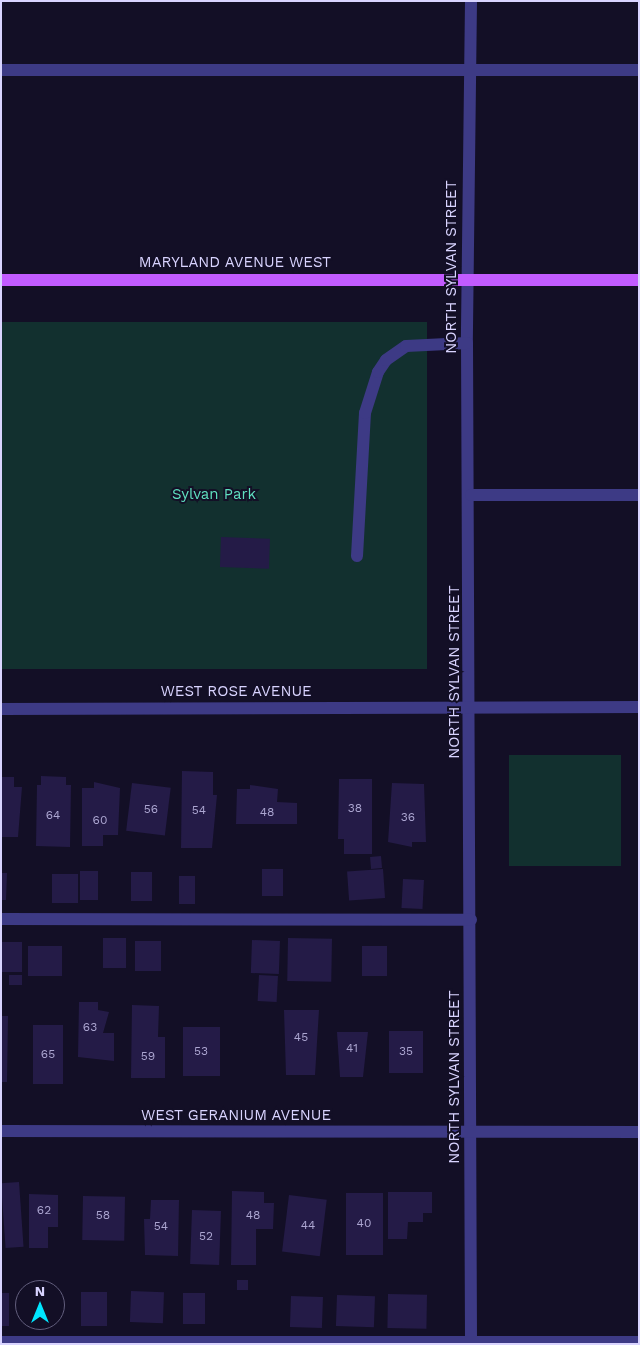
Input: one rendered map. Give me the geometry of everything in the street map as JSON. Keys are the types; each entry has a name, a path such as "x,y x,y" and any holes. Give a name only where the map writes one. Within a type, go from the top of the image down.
{"main road":[{"name":"MARYLAND AVENUE WEST","path":"1,280 639,280"}],"street":[{"name":"NORTH SYLVAN STREET","path":"471,1 468,343 472,495 472,1343"},
{"path":"1,70 639,70"},
{"path":"357,556 365,413 378,372 386,360 406,346 468,343"},
{"path":"472,495 639,495"},
{"name":"WEST ROSE AVENUE","path":"1,709 639,707"},
{"path":"1,919 472,920"},
{"name":"WEST GERANIUM AVENUE","path":"1,1132 639,1132"},
{"path":"1,1342 639,1342"}],"green space":[{"name":"Sylvan Park","path":"1,322 427,322 427,669 1,669"},
{"path":"509,755 621,755 621,866 509,866"}],"building":[{"path":"221,537 270,539 269,569 220,567"},
{"path":"182,771 213,772 213,795 217,795 212,848 181,848"},
{"path":"41,776 66,777 66,785 71,785 70,847 36,846 37,785 41,785"},
{"path":"1,777 14,777 14,787 22,787 18,837 1,837"},
{"path":"339,779 372,779 372,854 344,854 344,839 338,839"},
{"path":"94,782 120,788 118,835 103,835 103,846 82,846 82,788 94,788"},
{"path":"132,783 171,788 165,835 126,831"},
{"path":"392,783 424,784 426,842 412,842 412,847 388,842"},
{"path":"250,785 278,789 277,802 297,803 297,824 236,824 237,789 250,789"},
{"path":"381,856 382,868 371,869 370,857"},
{"path":"262,869 283,869 283,896 262,896"},
{"path":"383,869 385,898 349,900 347,872"},
{"path":"80,871 98,871 98,900 80,900"},
{"path":"131,872 152,872 152,901 131,901"},
{"path":"1,873 7,873 6,900 1,900"},
{"path":"52,874 78,874 78,903 52,903"},
{"path":"179,876 195,876 195,904 179,904"},
{"path":"403,879 424,880 422,909 401,908"},
{"path":"103,938 126,938 126,968 103,968"},
{"path":"288,938 332,939 331,982 287,981"},
{"path":"252,940 280,941 279,974 251,973"},
{"path":"135,941 161,941 161,971 135,971"},
{"path":"1,942 22,942 22,972 1,972"},
{"path":"28,946 62,946 62,976 28,976"},
{"path":"362,946 387,946 387,976 362,976"},
{"path":"9,975 22,975 22,985 9,985"},
{"path":"259,975 278,976 277,1002 258,1001"},
{"path":"79,1002 98,1002 98,1010 109,1012 103,1033 114,1033 114,1061 78,1057"},
{"path":"132,1005 159,1006 158,1037 165,1037 165,1078 131,1078"},
{"path":"284,1010 319,1010 315,1075 286,1075"},
{"path":"1,1016 8,1016 7,1082 1,1082"},
{"path":"33,1025 63,1025 63,1084 33,1084"},
{"path":"183,1027 220,1027 220,1076 183,1076"},
{"path":"389,1031 423,1031 423,1073 389,1073"},
{"path":"337,1032 368,1032 363,1077 340,1077"},
{"path":"19,1182 24,1247 6,1248 1,1183"},
{"path":"232,1191 264,1192 264,1203 274,1203 273,1229 256,1229 256,1265 231,1265"},
{"path":"388,1192 432,1192 432,1213 423,1213 423,1222 408,1222 407,1239 388,1239"},
{"path":"346,1193 383,1193 383,1255 346,1255"},
{"path":"29,1194 58,1195 58,1227 48,1227 48,1248 29,1248"},
{"path":"289,1195 327,1200 320,1256 282,1252"},
{"path":"83,1196 125,1197 124,1241 82,1240"},
{"path":"151,1200 179,1200 178,1256 145,1255 144,1219 150,1219"},
{"path":"192,1210 221,1211 219,1265 190,1264"},
{"path":"237,1280 248,1280 248,1290 237,1290"},
{"path":"131,1291 164,1292 163,1323 130,1322"},
{"path":"81,1292 107,1292 107,1326 81,1326"},
{"path":"1,1293 9,1293 9,1326 1,1326"},
{"path":"183,1293 205,1293 205,1324 183,1324"},
{"path":"388,1294 427,1295 426,1329 387,1328"},
{"path":"337,1295 375,1296 374,1327 336,1326"},
{"path":"291,1296 323,1297 322,1328 290,1327"}]}
